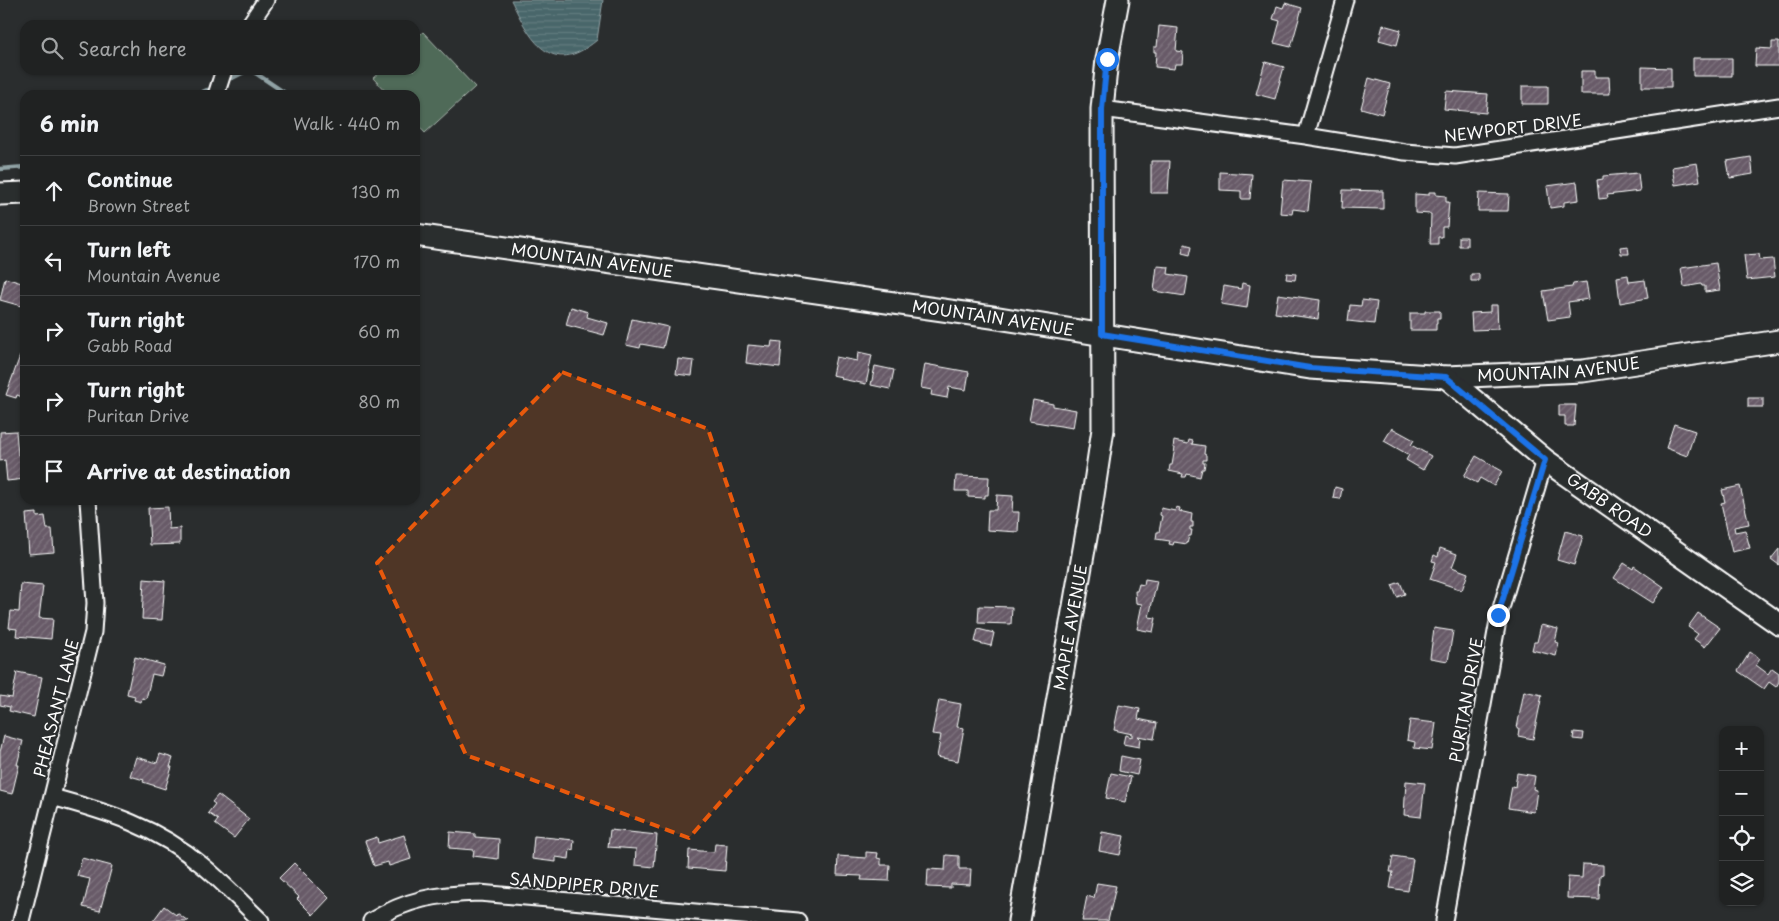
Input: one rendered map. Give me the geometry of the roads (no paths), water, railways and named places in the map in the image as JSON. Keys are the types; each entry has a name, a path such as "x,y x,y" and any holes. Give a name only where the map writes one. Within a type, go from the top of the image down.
{"main road":[{"name":"MAPLE AVENUE","path":"1019,921 1103,429 1102,109 1107,59 1118,0"},
{"path":"0,194 20,193"},
{"name":"MOUNTAIN AVENUE","path":"420,236 760,283 1102,334 1310,368 1446,377 1583,371 1779,341"},
{"name":"GABB ROAD","path":"1446,377 1545,460 1779,624"}],"street":[{"path":"252,20 266,0"},
{"path":"1306,136 1345,0"},
{"path":"218,90 222,75"},
{"name":"NEWPORT DRIVE","path":"1102,109 1306,136 1405,152 1455,156 1779,106"},
{"name":"PURITAN DRIVE","path":"1444,921 1498,615 1545,460"},
{"name":"PHEASANT LANE","path":"21,921 93,632 95,603 88,505"},
{"path":"52,797 109,813 142,827 172,844 202,865 261,921"},
{"name":"SANDPIPER DRIVE","path":"371,921 388,911 415,900 456,894 479,893 798,921"}],"water":[{"path":"511,0 603,0 597,40 581,51 566,56 554,55 534,40"}],"waterway":[{"path":"232,78 238,75"},
{"path":"258,75 281,90"},
{"path":"0,169 20,167"}]}
